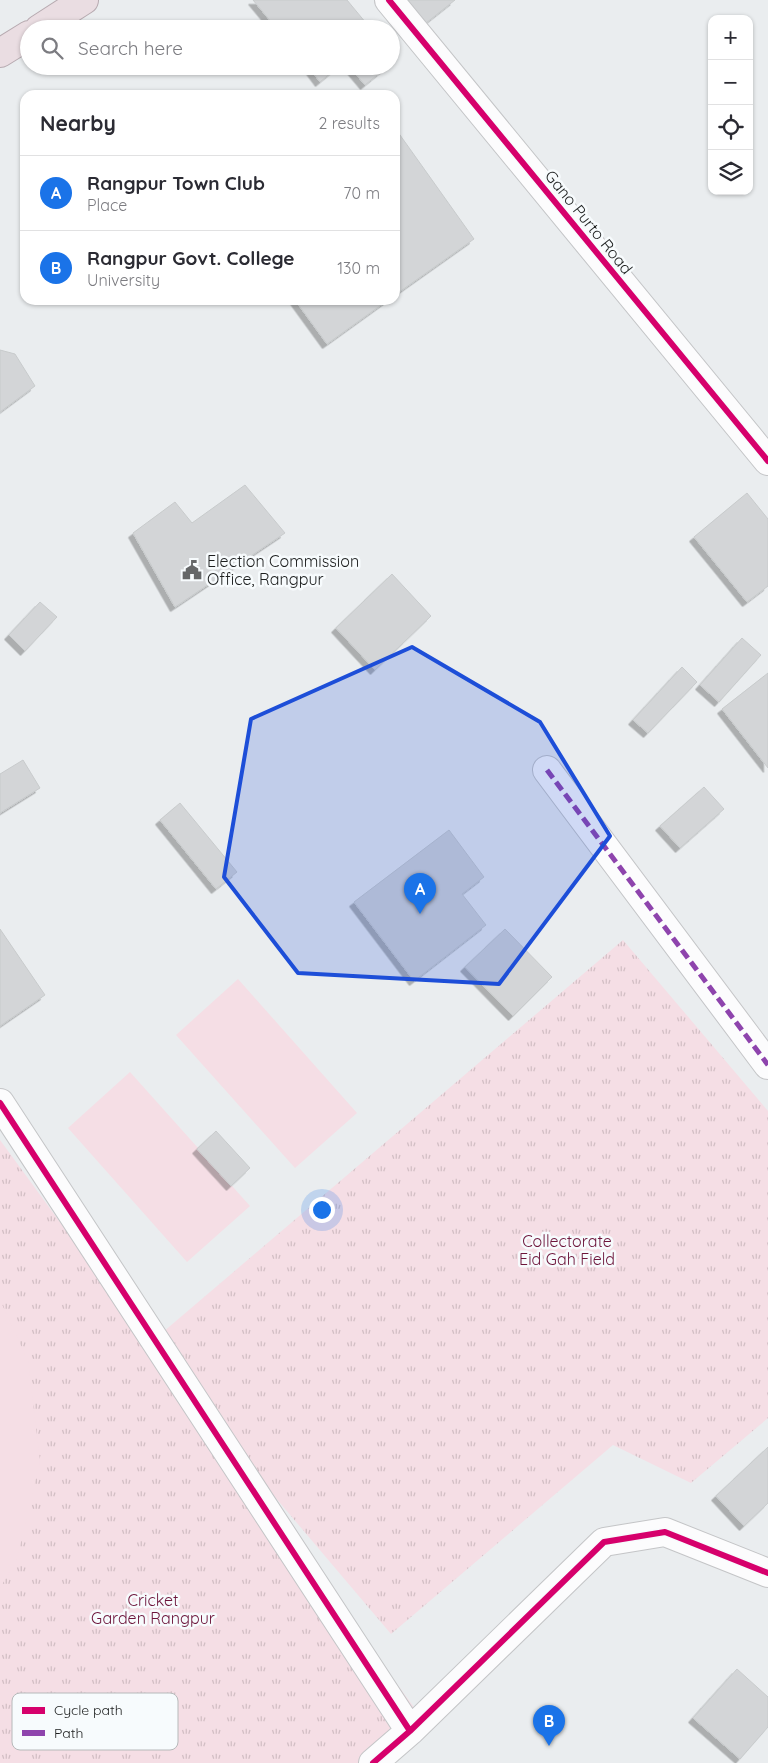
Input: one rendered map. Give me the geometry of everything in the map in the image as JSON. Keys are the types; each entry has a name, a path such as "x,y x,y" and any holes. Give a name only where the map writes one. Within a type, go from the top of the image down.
{"highway":[{"path":"53,20 84,0"},
{"path":"0,54 20,41"}],"street":[{"name":"Gano Purto Road","path":"389,0 768,461"},
{"path":"547,770 768,1065"},
{"path":"0,1102 410,1731"},
{"path":"374,1763 410,1731 604,1542 665,1532 768,1573"}],"highlighted area":[{"path":"412,647 540,722 610,836 499,984 298,973 224,877 251,719"}],"green space":[{"name":"Collectorate Eid Gah Field","path":"623,940 768,1111 768,1418 691,1483 613,1445 391,1634 175,1379 429,1728 381,1763 0,1763 0,1140 149,1344"},
{"path":"238,979 357,1113 295,1168 176,1035"},
{"path":"130,1072 250,1206 187,1262 68,1128"},
{"path":"0,1300 28,1361 40,1461 17,1559 0,1588"}],"building":[{"path":"253,0 347,0 364,20 270,20"},
{"path":"400,0 455,0 421,27"},
{"path":"315,75 328,75 320,82"},
{"path":"357,75 377,75 365,85"},
{"path":"400,135 474,239 400,291"},
{"path":"299,305 381,305 327,344"},
{"path":"0,350 15,354 35,386 0,412"},
{"name":"Election Commission Office, Rangpur","path":"245,485 285,533 175,607 133,533 175,502 192,523"},
{"path":"747,493 768,519 768,586 747,602 694,537"},
{"path":"392,574 431,616 375,670 336,628"},
{"path":"40,602 57,617 25,651 9,635"},
{"path":"742,638 761,655 719,702 700,685"},
{"path":"682,667 697,682 648,733 633,720"},
{"path":"768,673 768,768 722,709"},
{"path":"23,760 40,788 0,813 0,774"},
{"path":"704,787 724,809 680,848 660,826"},
{"path":"180,803 237,872 216,889 160,820"},
{"path":"449,830 484,877 462,894 486,925 414,981 354,902"},
{"path":"0,929 45,995 0,1026"},
{"path":"505,929 552,977 513,1016 465,967"},
{"path":"216,1131 250,1168 231,1186 197,1149"},
{"path":"768,1447 768,1503 744,1526 716,1496"},
{"path":"737,1669 768,1697 768,1727 740,1759 693,1718"}],"marked path":[{"path":"547,770 768,1065"}],"cycle path":[{"path":"389,0 768,461"},
{"path":"0,1103 410,1731"},
{"path":"373,1763 410,1731 604,1542 665,1532 768,1573"}],"place":[{"name":"Election Commission Office, Rangpur","path":"192,570"},
{"name":"Rangpur Town Club","path":"420,914"},
{"name":"Rangpur Govt. College","path":"549,1746"}],"park label":[{"name":"Cricket Garden Rangpur","path":"153,1609"}]}
